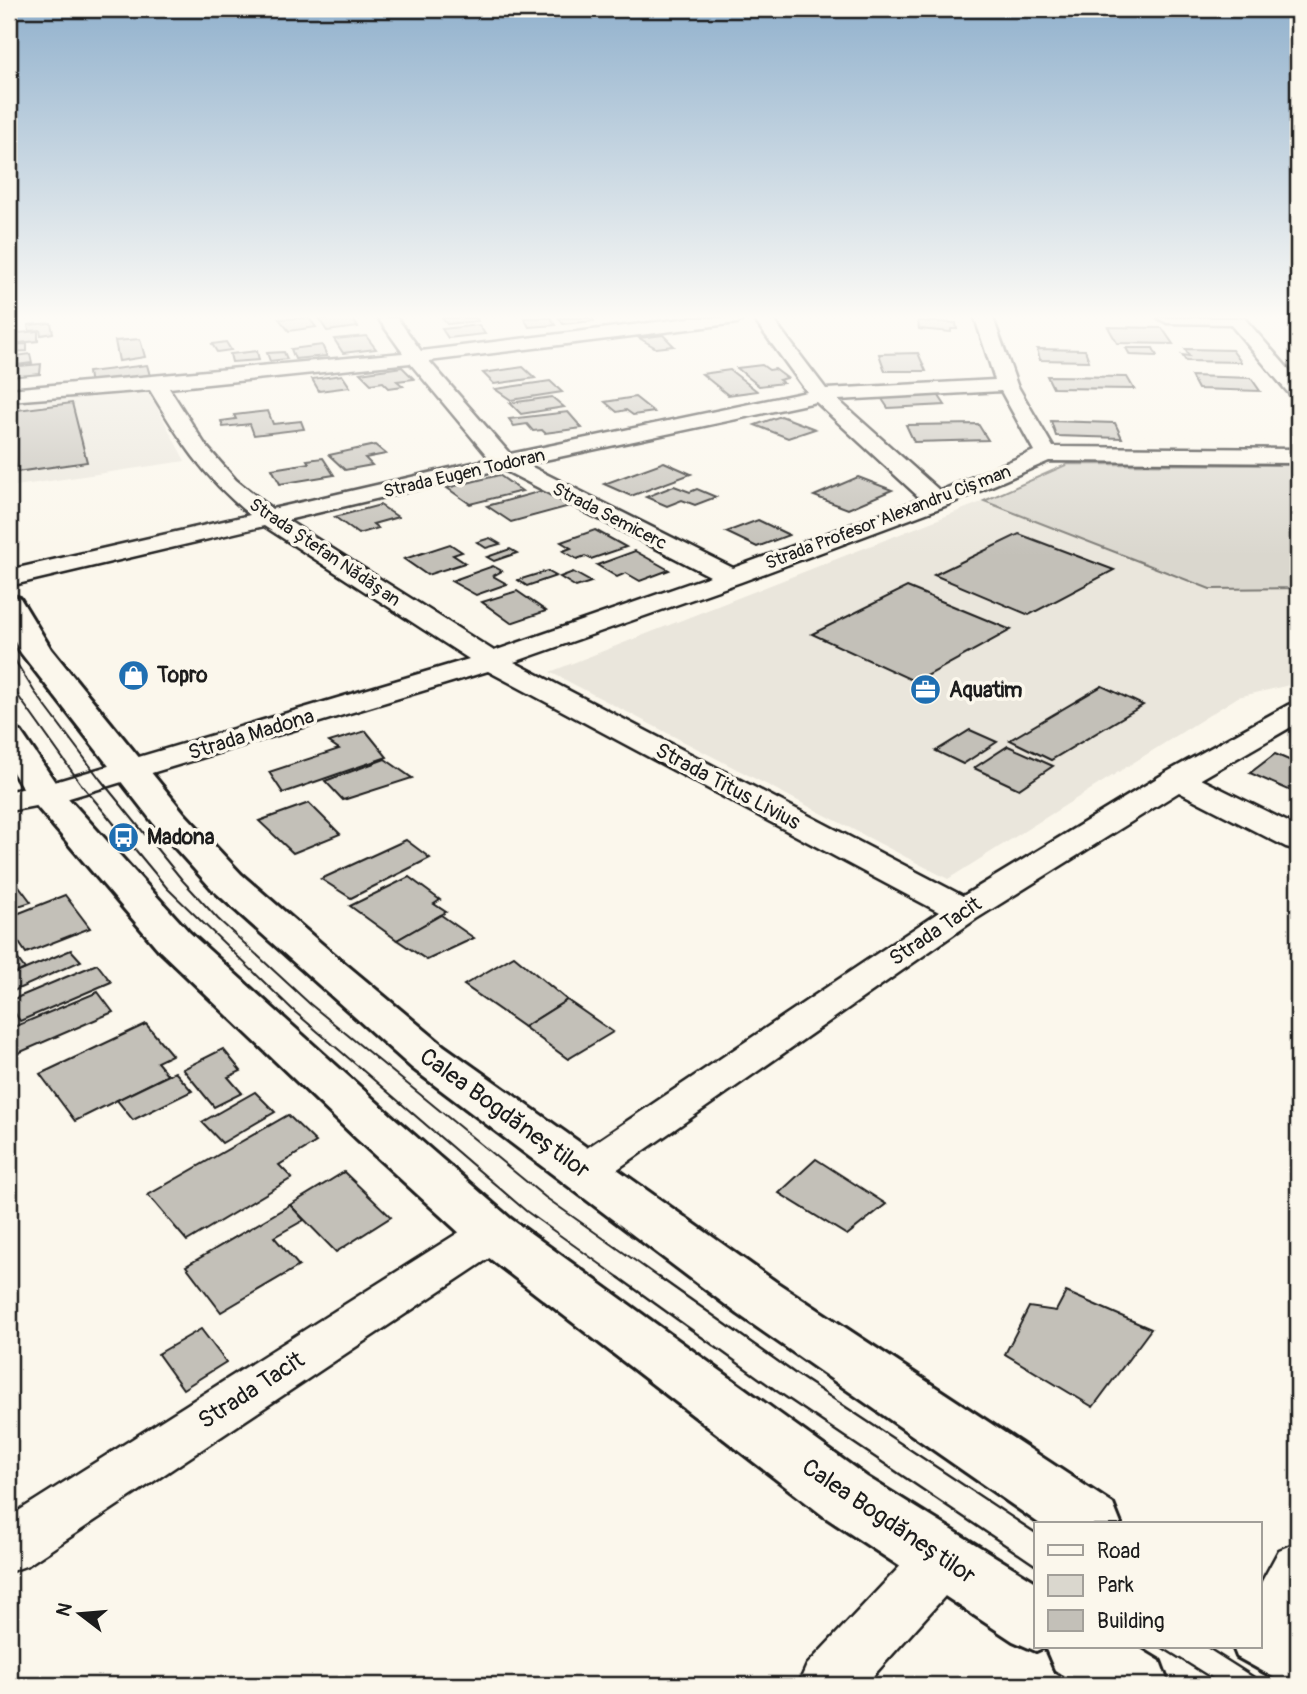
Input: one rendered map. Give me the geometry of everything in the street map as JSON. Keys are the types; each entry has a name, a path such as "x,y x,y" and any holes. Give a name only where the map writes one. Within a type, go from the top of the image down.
{"main road":[{"name":"Calea Bogdăneștilor","path":"9,604 37,653 171,821 227,882 315,961 428,1057 583,1171 856,1367 1088,1522"},
{"name":"Calea Bogdăneștilor","path":"9,739 27,798 174,941 355,1110 494,1233 846,1496 1034,1618"},
{"path":"1080,1648 1136,1685"}],"street":[{"name":"Strada Ștefan Nădășan","path":"165,397 197,450 228,485 268,518 491,661"},
{"name":"Strada Semicerc","path":"450,397 505,462 732,577"},
{"name":"Strada Eugen Todoran","path":"9,578 505,462 810,397"},
{"path":"822,397 937,501"},
{"path":"1014,397 1046,454"},
{"name":"Strada Profesor Alexandru Cișman","path":"491,661 732,577 937,501 1046,454 1298,456"},
{"name":"Strada Madona","path":"27,798 130,770 491,661"},
{"name":"Strada Titus Livius","path":"491,661 964,911"},
{"name":"Strada Tacit","path":"583,1171 964,911 1178,779 1298,711"},
{"path":"1178,779 1298,840"},
{"name":"Strada Tacit","path":"9,1547 494,1233"},
{"path":"827,1685 944,1558"},
{"path":"1274,1642 1298,1568"}],"shaded area":[{"path":"78,397 152,397 185,461 9,487 9,402"},
{"name":"Aquatim","path":"984,501 1210,589 1298,588 1298,683 1238,697 948,879 550,672"}],"green space":[{"path":"1068,464 1298,465 1298,588 1210,589 984,501"}],"building":[{"path":"507,397 530,397 511,400"},
{"path":"552,397 564,407 521,414 510,403"},
{"path":"635,397 654,412 633,415 626,410 617,412 605,402"},
{"path":"881,397 940,397 945,405 888,408"},
{"path":"72,403 87,462 16,472 9,411"},
{"path":"268,411 273,424 301,421 304,429 254,435 250,424 223,427 221,421 236,419 234,415"},
{"path":"568,412 582,428 545,433 542,430 533,431 527,424 514,426 509,419"},
{"path":"781,416 815,429 788,438 755,425"},
{"path":"1051,421 1115,423 1122,438 1056,436"},
{"path":"978,424 988,440 914,442 906,425"},
{"path":"375,445 386,454 365,458 372,465 345,470 329,455"},
{"path":"323,458 334,475 280,484 272,469 309,463 307,460"},
{"path":"664,462 691,474 631,496 604,484"},
{"path":"499,475 522,491 470,504 447,488"},
{"path":"858,477 892,490 848,509 814,496"},
{"path":"674,486 690,492 697,489 716,497 695,505 682,500 667,506 646,497"},
{"path":"545,490 570,506 511,522 487,506"},
{"path":"380,505 398,517 373,524 378,528 358,534 335,517"},
{"path":"758,520 789,535 757,547 726,532"},
{"path":"595,530 626,547 591,559 585,556 577,559 563,551 571,548 561,542"},
{"path":"1019,534 1114,570 1029,615 934,575"},
{"path":"490,538 500,544 486,548 477,542"},
{"path":"450,544 462,552 453,555 465,563 427,575 404,559"},
{"path":"510,549 517,553 494,561 487,557"},
{"path":"635,551 669,570 640,581 626,573 617,577 597,565"},
{"path":"493,566 502,571 493,576 507,584 476,595 451,581"},
{"path":"547,571 556,576 527,586 518,580"},
{"path":"573,572 591,582 576,587 560,577"},
{"path":"907,587 1011,630 916,682 812,634"},
{"path":"517,591 546,611 511,623 482,602"},
{"path":"1102,686 1143,705 1051,760 1010,740"},
{"path":"970,730 997,742 963,764 936,751"},
{"path":"366,731 387,757 283,793 269,772 339,749 329,742"},
{"path":"1008,746 1053,766 1019,789 974,768"},
{"path":"1275,754 1298,764 1298,794 1250,773"},
{"path":"385,759 412,778 343,800 325,781"},
{"path":"309,803 340,834 293,853 259,821"},
{"path":"406,840 430,858 351,898 321,879"},
{"path":"409,877 440,900 434,904 446,912 397,940 350,906"},
{"path":"16,882 31,902 9,909 9,883"},
{"path":"65,895 90,928 26,953 9,928 9,917"},
{"path":"441,915 474,938 427,960 397,940"},
{"path":"71,950 81,961 9,993 9,976"},
{"path":"514,956 567,1000 524,1027 464,985"},
{"path":"17,958 25,969 9,976 9,961"},
{"path":"97,964 111,982 20,1021 9,1004 9,1001"},
{"path":"98,992 113,1012 16,1054 9,1044 9,1029"},
{"path":"567,1000 613,1032 568,1059 524,1027"},
{"path":"146,1024 172,1055 157,1062 168,1075 75,1121 40,1074"},
{"path":"223,1049 241,1071 228,1077 242,1093 214,1107 183,1069"},
{"path":"175,1072 192,1091 133,1120 117,1100"},
{"path":"255,1092 275,1112 222,1143 202,1122"},
{"path":"288,1115 316,1142 279,1165 292,1178 187,1241 148,1195"},
{"path":"816,1159 886,1204 847,1235 779,1193"},
{"path":"344,1172 391,1217 336,1252 290,1205"},
{"path":"290,1205 304,1220 274,1237 299,1266 221,1312 186,1266"},
{"path":"1066,1292 1151,1329 1093,1407 1005,1354 1029,1307 1056,1311"},
{"path":"201,1329 226,1362 183,1389 158,1354"}],"tram line":[{"path":"9,651 34,691 100,779 183,881 218,919 310,1004 545,1197 661,1279"},
{"path":"9,683 81,784 167,888 295,1012 526,1211 621,1279"},
{"path":"618,1277 778,1392 1034,1565"},
{"path":"659,1277 796,1374 1034,1532"},
{"path":"1163,1648 1222,1685"},
{"path":"1209,1648 1267,1685"}],"place":[{"name":"Topro","path":"134,675"},
{"name":"Aquatim","path":"926,690"},
{"name":"Madona","path":"124,837"}]}
